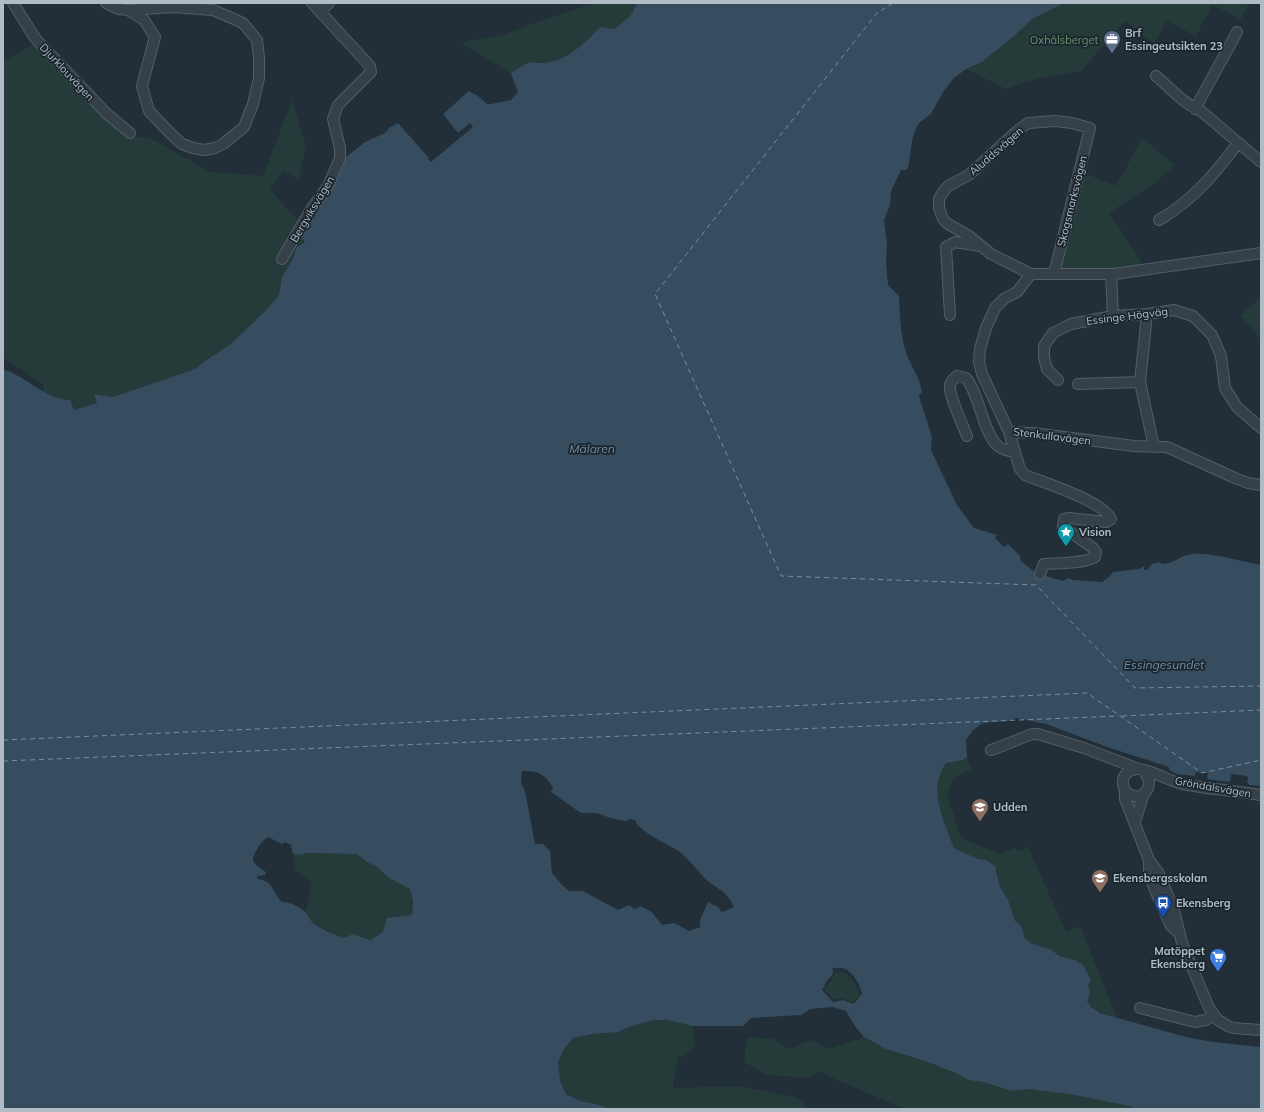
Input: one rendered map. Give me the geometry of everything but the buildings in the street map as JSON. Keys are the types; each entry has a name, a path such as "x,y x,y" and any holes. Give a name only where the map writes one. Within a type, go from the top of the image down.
{"street":[{"name":"Djurklouvägen","path":"13,3 36,38 106,113 130,133"},
{"path":"106,3 119,9 128,10 173,7 212,10 243,23 257,40 259,57 259,78 253,104 244,127 223,144 215,148 205,150 182,144 169,132 149,111 142,86 155,37 144,20 128,10"},
{"name":"Bergviksvägen","path":"282,259 310,211 328,186 340,158 340,148 333,120 338,105 371,72 370,66 312,3"},
{"path":"320,11 329,3"},
{"path":"1195,108 1237,32"},
{"path":"1156,76 1195,108 1201,111 1261,162"},
{"name":"Aluddsvägen","path":"1031,274 991,254 969,236 948,224 943,219 939,208 939,199 948,186 969,175 1028,123 1056,121 1072,122 1090,128"},
{"name":"Skogsmarksvägen","path":"1054,274 1090,128"},
{"path":"1159,220 1173,212 1205,185 1238,143"},
{"path":"950,315 946,247 955,242 982,246"},
{"path":"1031,274 1111,274 1261,253"},
{"name":"Stenkullavägen","path":"1031,274 1017,292 1005,298 995,308 986,328 980,349 979,362 982,374 1009,432 1033,433 1134,446 1167,447 1235,478 1248,483 1261,485"},
{"path":"1111,274 1113,316"},
{"name":"Essinge Högväg","path":"1058,380 1047,369 1044,358 1044,346 1053,333 1071,324 1113,316 1147,314 1174,310 1194,316 1212,335 1221,356 1225,388 1237,407 1261,428"},
{"path":"1147,314 1140,382 1154,447"},
{"path":"967,436 953,401 950,387 952,380 957,376 966,378 971,384 995,444 1008,451 1014,452"},
{"path":"1078,384 1140,382"},
{"path":"1009,432 1020,469 1025,475 1096,504 1109,514 1111,519 1106,522 1069,518 1064,519 1062,526 1093,548 1096,552 1095,557 1090,560 1083,561 1044,564 1040,574"},
{"name":"Gröndalsvägen","path":"991,750 1032,734 1038,734 1084,748 1182,784 1261,795"},
{"path":"1117,760 1123,778 1125,799 1149,860 1149,875 1171,926 1179,933 1207,1002 1214,1015 1222,1024 1233,1028 1261,1030"},
{"path":"1123,778 1129,771 1141,770 1148,776 1149,780 1146,791 1135,822"},
{"name":"Gröndalsvägen","path":"1146,791 1164,778"},
{"path":"1125,791 1130,795 1135,796 1146,791"},
{"path":"1140,1008 1195,1022 1206,1020 1214,1015"}],"green space":[{"path":"592,3 637,3 631,15 615,29 600,27 569,55 550,62 529,62 511,73 460,42 502,35"},
{"name":"Oxhålsberget","path":"1064,3 1250,3 1241,19 1212,5 1196,36 1167,21 1154,44 1125,21 1081,71 1043,77 1006,89 966,69 982,62 1032,19"},
{"path":"35,43 128,137 148,137 211,172 263,176 292,100 306,145 299,179 283,171 270,190 298,220 301,236 305,242 297,247 294,259 282,277 279,295 269,307 231,344 195,369 113,397 95,394 97,403 74,410 62,400 46,394 43,391 44,385 3,358 3,60 4,61"},
{"path":"1142,138 1175,165 1156,182 1109,213 1144,266 1107,270 1060,270 1084,173 1116,186"},
{"path":"1261,297 1261,340 1240,315"},
{"path":"967,757 972,769 953,778 947,794 961,838 1000,854 1015,848 1019,851 1028,847 1066,932 1080,926 1117,1018 1100,1012 1089,1005 1086,1001 1090,994 1065,957 1027,941 1021,924 1015,921 1008,900 1000,887 997,870 986,860 978,859 954,848 939,806 938,784 940,773 946,763 963,760"},
{"path":"307,853 357,854 367,862 377,867 389,878 410,889 413,901 412,915 405,916 370,940 353,934 344,938 311,921 305,913 312,883 295,870 293,854 299,855"},
{"path":"835,972 845,973 851,978 860,995 853,1003 843,998 833,999 824,989 832,979"},
{"path":"653,1020 667,1020 693,1026 695,1045 683,1057 678,1056 673,1088 737,1086 796,1097 810,1109 611,1109 580,1101 566,1094 560,1080 558,1062 564,1049 573,1038 593,1034 618,1032"},
{"path":"747,1037 774,1039 788,1049 811,1040 828,1049 864,1037 886,1049 928,1062 960,1075 968,1080 983,1082 1012,1091 1028,1089 1085,1096 1137,1109 904,1109 817,1071 810,1078 767,1075 744,1062"}],"water":[{"name":"Mälaren","path":"637,3 1064,3 1032,19 982,62 966,69 954,78 943,92 931,114 920,122 916,128 907,170 901,170 891,191 890,205 884,220 887,243 886,262 888,285 899,296 903,340 907,355 921,387 922,392 919,396 932,437 931,450 957,505 974,528 997,535 995,538 1004,547 1008,544 1020,556 1021,561 1036,573 1063,581 1068,578 1073,580 1102,582 1113,572 1139,569 1144,566 1144,570 1147,570 1152,564 1160,562 1161,564 1166,564 1184,556 1193,554 1209,554 1261,565 1261,786 1249,785 1247,782 1247,776 1232,774 1230,782 1207,779 1208,773 1196,772 1195,776 1177,774 1169,770 1169,767 1107,747 1046,724 1016,718 1009,721 983,723 973,730 966,740 967,757 963,760 946,763 940,773 938,784 939,806 954,848 978,859 986,860 995,866 1000,887 1008,900 1015,921 1022,928 1024,937 1030,943 1052,950 1059,956 1075,960 1083,965 1091,980 1088,985 1090,994 1087,1001 1091,1007 1100,1013 1186,1037 1213,1042 1261,1047 1261,1109 1137,1109 1070,1094 1028,1089 1012,1091 983,1082 968,1080 960,1075 928,1062 886,1049 864,1037 846,1011 833,1007 810,1009 802,1015 751,1018 743,1026 693,1026 667,1020 653,1020 618,1032 593,1034 573,1038 564,1049 558,1062 560,1080 566,1094 580,1101 611,1109 3,1109 3,369 52,396 70,400 74,410 97,403 94,394 113,397 195,369 231,344 269,307 279,295 282,277 293,259 297,247 305,242 301,236 345,158 365,142 385,133 389,128 398,123 431,162 473,127 470,123 458,133 443,114 469,91 478,96 487,104 511,100 518,92 511,73 529,62 550,62 569,55 600,27 615,29 631,15","holes":["522,771 536,772 543,776 553,787 551,792 581,813 597,813 610,818 626,821 631,819 636,821 636,823 645,831 681,853 708,881 726,894 734,907 722,912 718,907 708,902 700,920 700,927 689,931 674,923 662,925 652,912 641,906 635,909 629,905 618,910 583,891 569,891 552,873 550,851 543,844 535,844 525,791 521,783","268,837 282,844 285,842 291,845 293,854 299,855 307,853 357,854 367,862 377,867 389,878 410,889 413,901 412,915 387,918 383,932 370,940 353,934 344,938 323,929 312,922 307,914 299,907 282,902 267,882 258,879 258,876 265,875 266,872 256,865 253,858 264,840","832,968 845,969 851,973 856,980 862,994 854,1004 843,1000 833,1002 822,990 832,975"]}],"ferry route":[{"path":"893,3 877,13 655,294 781,576 1036,585 1135,688 1261,686"},
{"path":"3,740 1087,693 1202,773 1261,760"},
{"path":"1122,716 1261,710"},
{"path":"3,761 1119,716"}],"place":[{"name":"Brf Essingeutsikten 23","path":"1112,54"},
{"name":"Vision","path":"1066,547"},
{"name":"Udden","path":"980,822"},
{"name":"Ekensbergsskolan","path":"1100,893"},
{"name":"Ekensberg","path":"1163,918"},
{"name":"Matöppet Ekensberg","path":"1218,972"}],"water label":[{"name":"Essingesundet","path":"1164,665"}]}
